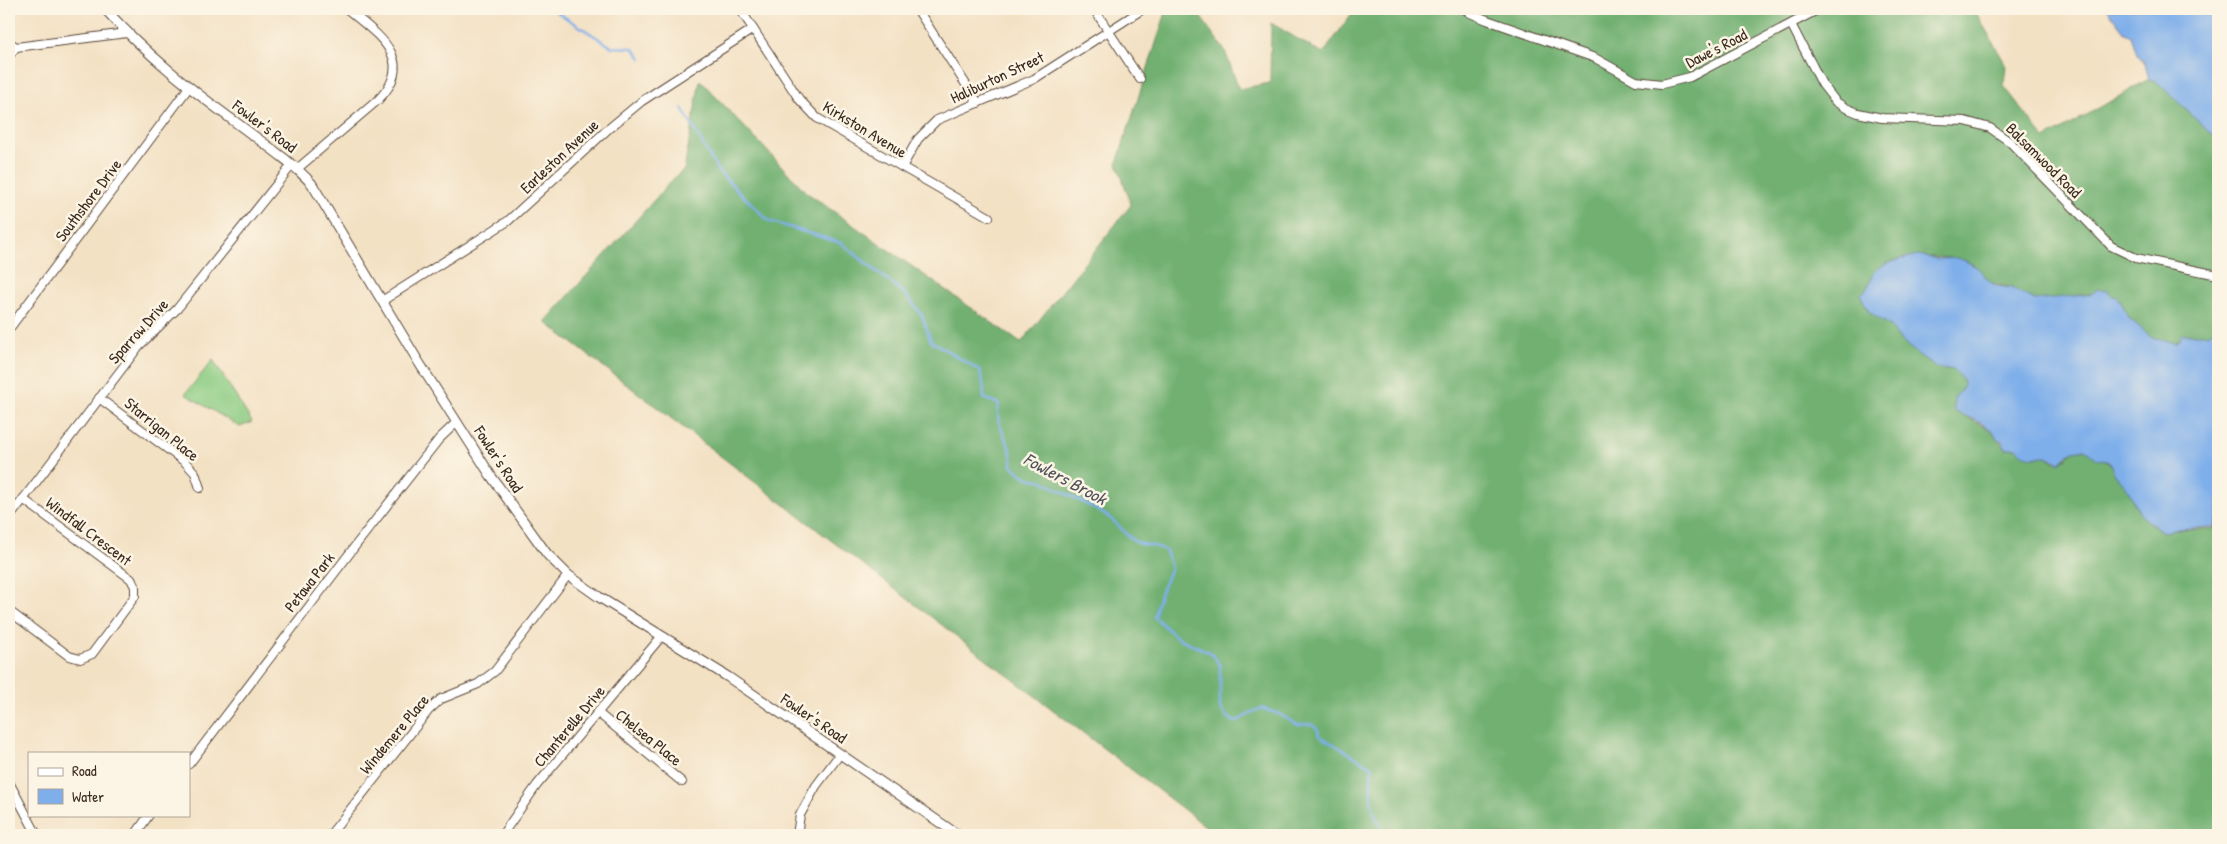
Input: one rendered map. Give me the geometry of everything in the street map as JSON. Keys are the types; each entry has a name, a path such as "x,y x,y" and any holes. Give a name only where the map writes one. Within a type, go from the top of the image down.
{"street":[{"name":"Fowler's Road","path":"105,9 144,50 294,167 312,184 321,196 382,301 517,515 547,554 568,575 661,637 728,678 958,835"},
{"name":"Sparrow Drive","path":"9,518 139,346 177,309 294,167 378,100 388,89 394,77 396,64 389,48 347,9"},
{"name":"Kirkston Avenue","path":"740,9 807,109 828,126 989,217"},
{"path":"917,9 978,103"},
{"path":"1094,9 1140,79"},
{"name":"Haliburton Street","path":"902,168 918,139 930,125 946,116 1034,79 1143,9"},
{"name":"Dawe's Road","path":"1465,9 1487,20 1595,58 1625,76 1648,84 1669,83 1690,77 1820,9"},
{"name":"Balsamwood Road","path":"1791,24 1822,84 1836,102 1846,108 1858,113 1882,118 1965,121 1990,128 2010,142 2111,246 2136,258 2218,276"},
{"name":"Earleston Avenue","path":"382,301 508,220 624,115 642,101 753,29"},
{"path":"9,42 16,47 127,33"},
{"path":"9,56 16,47"},
{"name":"Southshore Drive","path":"9,329 189,87"},
{"name":"Starrigan Place","path":"100,398 185,462 195,473 200,488"},
{"name":"Petawa Park","path":"190,763 359,540 439,439 457,422"},
{"name":"Windfall Crescent","path":"9,611 69,656 80,659 92,654 135,596 135,587 131,579 23,499"},
{"name":"Windemere Place","path":"330,835 429,710 441,699 478,684 495,671 568,575"},
{"name":"Chanterelle Drive","path":"502,835 537,786 661,637"},
{"name":"Chelsea Place","path":"598,713 682,782"},
{"path":"797,835 800,815 816,786 840,754"},
{"path":"9,782 36,835"},
{"path":"136,835 148,816"}],"green space":[{"path":"1167,9 1195,9 1225,51 1239,89 1270,83 1271,23 1323,54 1355,9 1974,9 2006,65 2004,86 2045,139 2149,79 2156,81 2218,140 2218,329 2208,334 2185,335 2175,343 2157,339 2141,330 2112,297 2089,294 2046,301 2033,300 2010,287 1992,283 1976,267 1966,261 1957,259 1919,257 1894,261 1884,265 1877,271 1861,296 1869,312 1890,326 1900,339 1916,353 1936,367 1954,370 1964,380 1964,387 1958,396 1966,417 1989,429 2006,448 2016,448 2034,457 2047,456 2055,462 2066,459 2073,451 2085,449 2112,465 2114,473 2126,486 2137,509 2149,523 2165,532 2174,529 2212,529 2216,527 2218,516 2218,835 1217,835 545,322 674,178 684,170 700,80 806,192 1021,343 1131,205 1117,163"},
{"path":"213,360 252,422 240,427 185,394"}],"water":[{"path":"2107,9 2218,9 2218,140 2156,81 2149,79 2145,63 2137,54 2131,36 2125,33"},
{"path":"1918,255 1938,259 1957,258 1966,261 1978,268 1989,281 1997,286 2012,288 2034,300 2091,294 2098,289 2108,290 2112,297 2116,296 2121,301 2129,318 2151,337 2175,343 2180,340 2182,334 2208,334 2218,328 2218,516 2215,527 2174,529 2165,532 2159,530 2140,514 2126,486 2114,473 2112,465 2107,461 2097,459 2085,449 2073,451 2060,463 2047,456 2032,457 2022,454 2016,448 2006,448 2001,440 1998,440 1995,434 1985,426 1954,411 1954,399 1963,387 1963,380 1954,370 1936,367 1916,353 1900,339 1890,326 1869,312 1861,296 1878,269 1895,261"}],"waterway":[{"name":"Fowlers Brook","path":"552,9 612,47 633,48 641,58"},
{"name":"Fowlers Brook","path":"682,108 718,171 769,221 841,243 905,294 922,315 931,341 979,370 983,382 984,398 999,404 998,413 1001,428 1010,449 1012,465 1019,472 1028,478 1041,480 1107,516 1140,544 1162,548 1166,551 1171,568 1160,594 1154,617 1178,638 1211,653 1216,659 1220,666 1220,707 1226,716 1235,722 1261,708 1279,714 1298,725 1310,724 1317,728 1320,736 1372,767 1372,804 1377,821 1389,835"}]}
